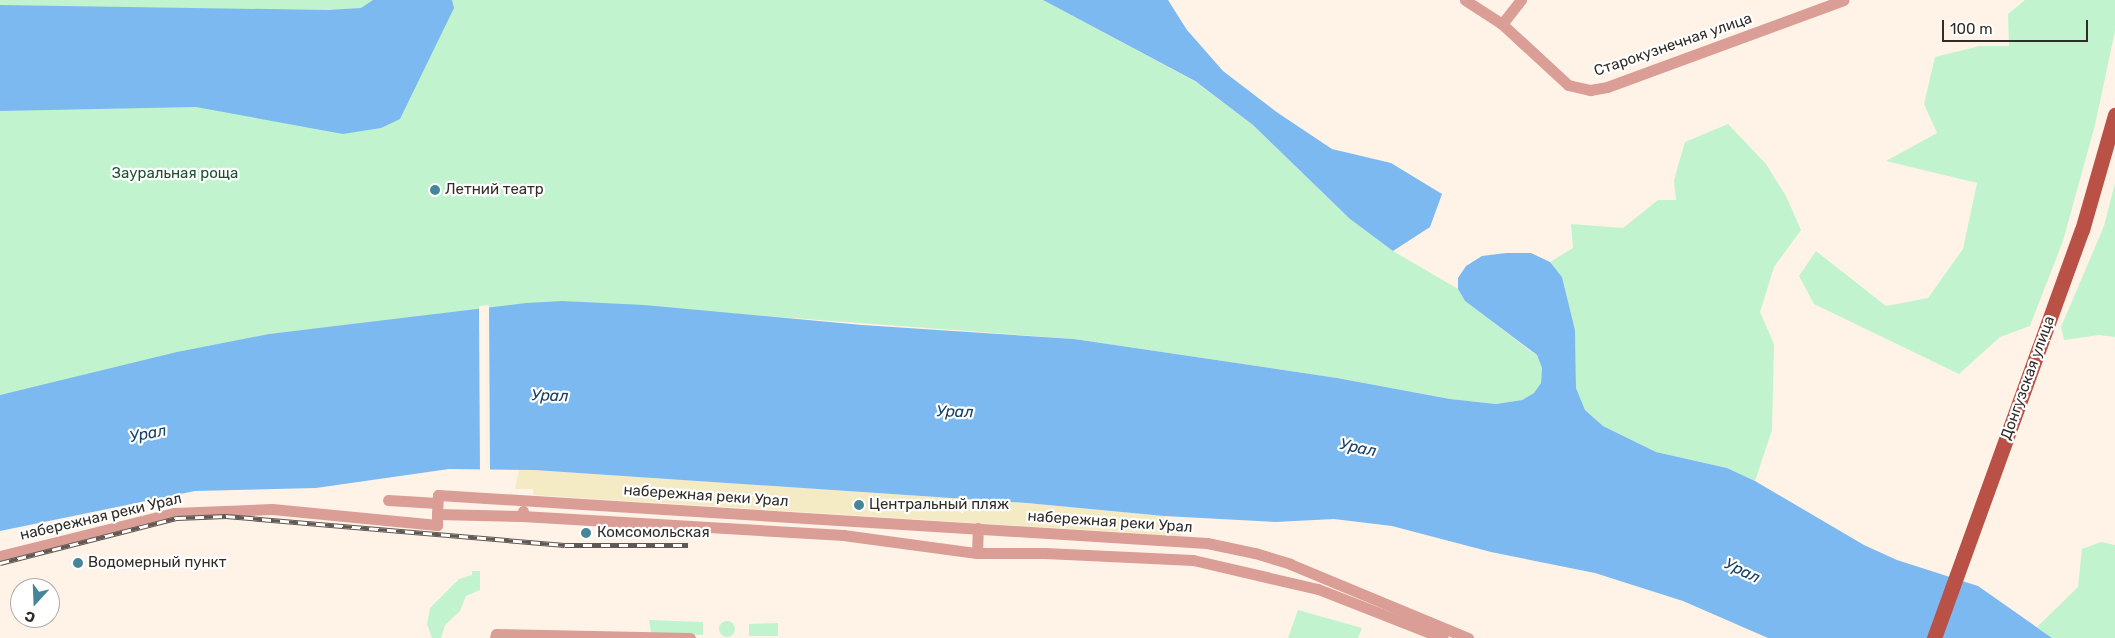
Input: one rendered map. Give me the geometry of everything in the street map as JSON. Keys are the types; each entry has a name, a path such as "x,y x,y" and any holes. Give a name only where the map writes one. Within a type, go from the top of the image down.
{"main road":[{"name":"Донгузская улица","path":"1934,638 2092,199 2115,115"}],"street":[{"name":"Старокузнечная улица","path":"1465,0 1502,24 1568,85 1590,90 1607,87 1844,0"},
{"path":"1502,24 1521,0"},
{"name":"набережная реки Урал","path":"0,556 174,513 272,509 436,525 438,495 524,499 715,513 1131,538 1255,552 1290,564 1468,638"},
{"path":"522,516 524,499"},
{"name":"набережная реки Урал","path":"388,500 437,509 792,532 977,553 1067,553 1193,560 1318,589 1443,638"},
{"path":"586,504 586,520"},
{"path":"715,513 715,528"},
{"path":"792,517 792,532"},
{"path":"920,546 921,525"},
{"path":"977,553 978,528"},
{"path":"1067,553 1068,534"},
{"path":"1130,556 1131,538"},
{"path":"1193,560 1195,544"},
{"path":"495,638 496,634 690,638"}],"green space":[{"name":"Зауральная роща","path":"0,0 1043,0 1194,81 1253,125 1350,219 1393,251 1458,289 1465,301 1537,356 1542,368 1541,383 1534,393 1522,400 1496,404 1450,399 1337,378 1074,339 562,301 269,334 0,395"},
{"path":"2025,0 2115,0 2115,31 2095,125 2063,241 2030,326 2000,337 1959,374 1814,304 1799,276 1816,251 1886,306 1928,298 1963,249 1977,183 1886,161 1937,133 1924,104 1935,57 1980,46 2009,46 2008,14"},
{"path":"1728,124 1766,164 1786,196 1801,230 1774,267 1760,312 1774,344 1772,430 1755,481 1727,468 1656,452 1603,426 1585,410 1576,388 1575,330 1562,277 1550,262 1573,248 1571,224 1623,228 1658,200 1676,200 1674,180 1685,142"},
{"path":"2115,183 2115,337 2099,335 2064,340 2061,327 2104,226"},
{"path":"2101,542 2115,545 2115,638 2052,638 2037,627 2078,587 2082,549"},
{"path":"472,571 480,571 480,590 466,596 460,611 445,625 441,638 432,638 427,624 430,608 459,579 472,575"},
{"path":"1298,610 1362,628 1358,638 1288,638"},
{"path":"649,620 703,622 703,635 651,633"},
{"path":"724,621 730,621 735,626 733,635 724,637 719,632 719,626"},
{"path":"778,623 778,636 749,636 749,624"}],"sand":[{"name":"Центральный пляж","path":"519,469 1027,503 1164,516 1182,536 533,495 533,489 515,489"}],"water":[{"path":"373,0 452,0 454,8 400,119 381,128 343,134 196,107 0,111 0,5 328,10 361,8"},
{"path":"1043,0 1168,0 1187,30 1223,71 1278,113 1332,149 1391,163 1442,194 1430,227 1393,251 1350,219 1253,125 1195,81"},
{"name":"Урал","path":"1506,253 1531,253 1550,262 1562,277 1575,330 1576,388 1585,410 1603,426 1656,452 1727,468 1755,481 1864,545 1897,560 1978,586 2052,638 1768,638 1683,601 1595,573 1491,552 1392,526 1334,519 1275,522 1164,516 1027,503 534,470 449,469 316,488 195,491 0,531 0,395 177,352 269,334 526,303 562,301 644,305 862,325 1074,339 1337,378 1450,399 1496,404 1522,400 1534,393 1541,383 1542,368 1537,355 1465,301 1458,289 1458,278 1466,266 1482,256"}],"pier":[{"path":"489,305 490,472 480,472 479,306"}],"railway":[{"path":"0,563 177,518 226,516 565,545 688,545"}],"place":[{"name":"Летний театр","path":"435,190"},
{"name":"Центральный пляж","path":"859,505"},
{"name":"Комсомольская","path":"586,533"},
{"name":"Водомерный пункт","path":"78,563"}]}
